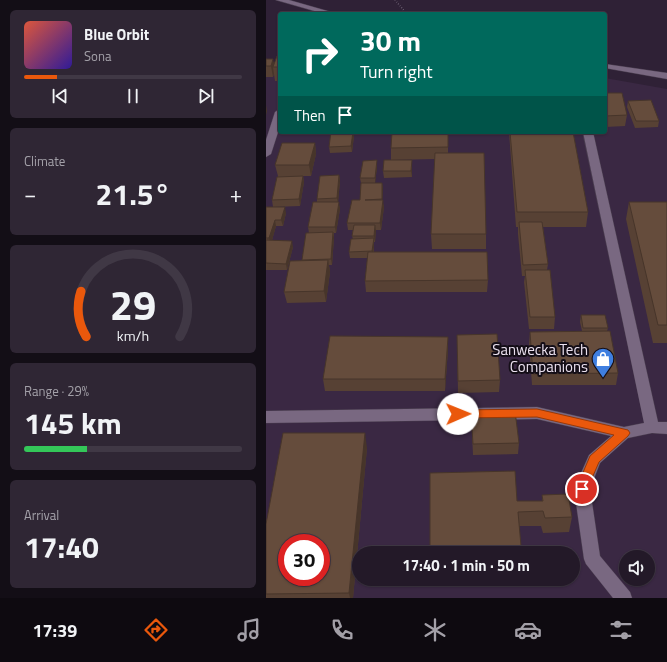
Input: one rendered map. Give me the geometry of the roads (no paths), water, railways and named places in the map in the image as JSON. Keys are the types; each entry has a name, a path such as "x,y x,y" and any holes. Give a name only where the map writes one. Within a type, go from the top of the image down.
{"street":[{"path":"280,0 326,12"},
{"path":"607,66 667,76"},
{"path":"266,154 277,129"},
{"path":"266,417 537,413 624,433 660,428 588,134"},
{"path":"624,433 594,459 582,489 592,559 624,598"}],"place":[{"name":"Sanwecka Tech Companions","path":"603,378"}]}
